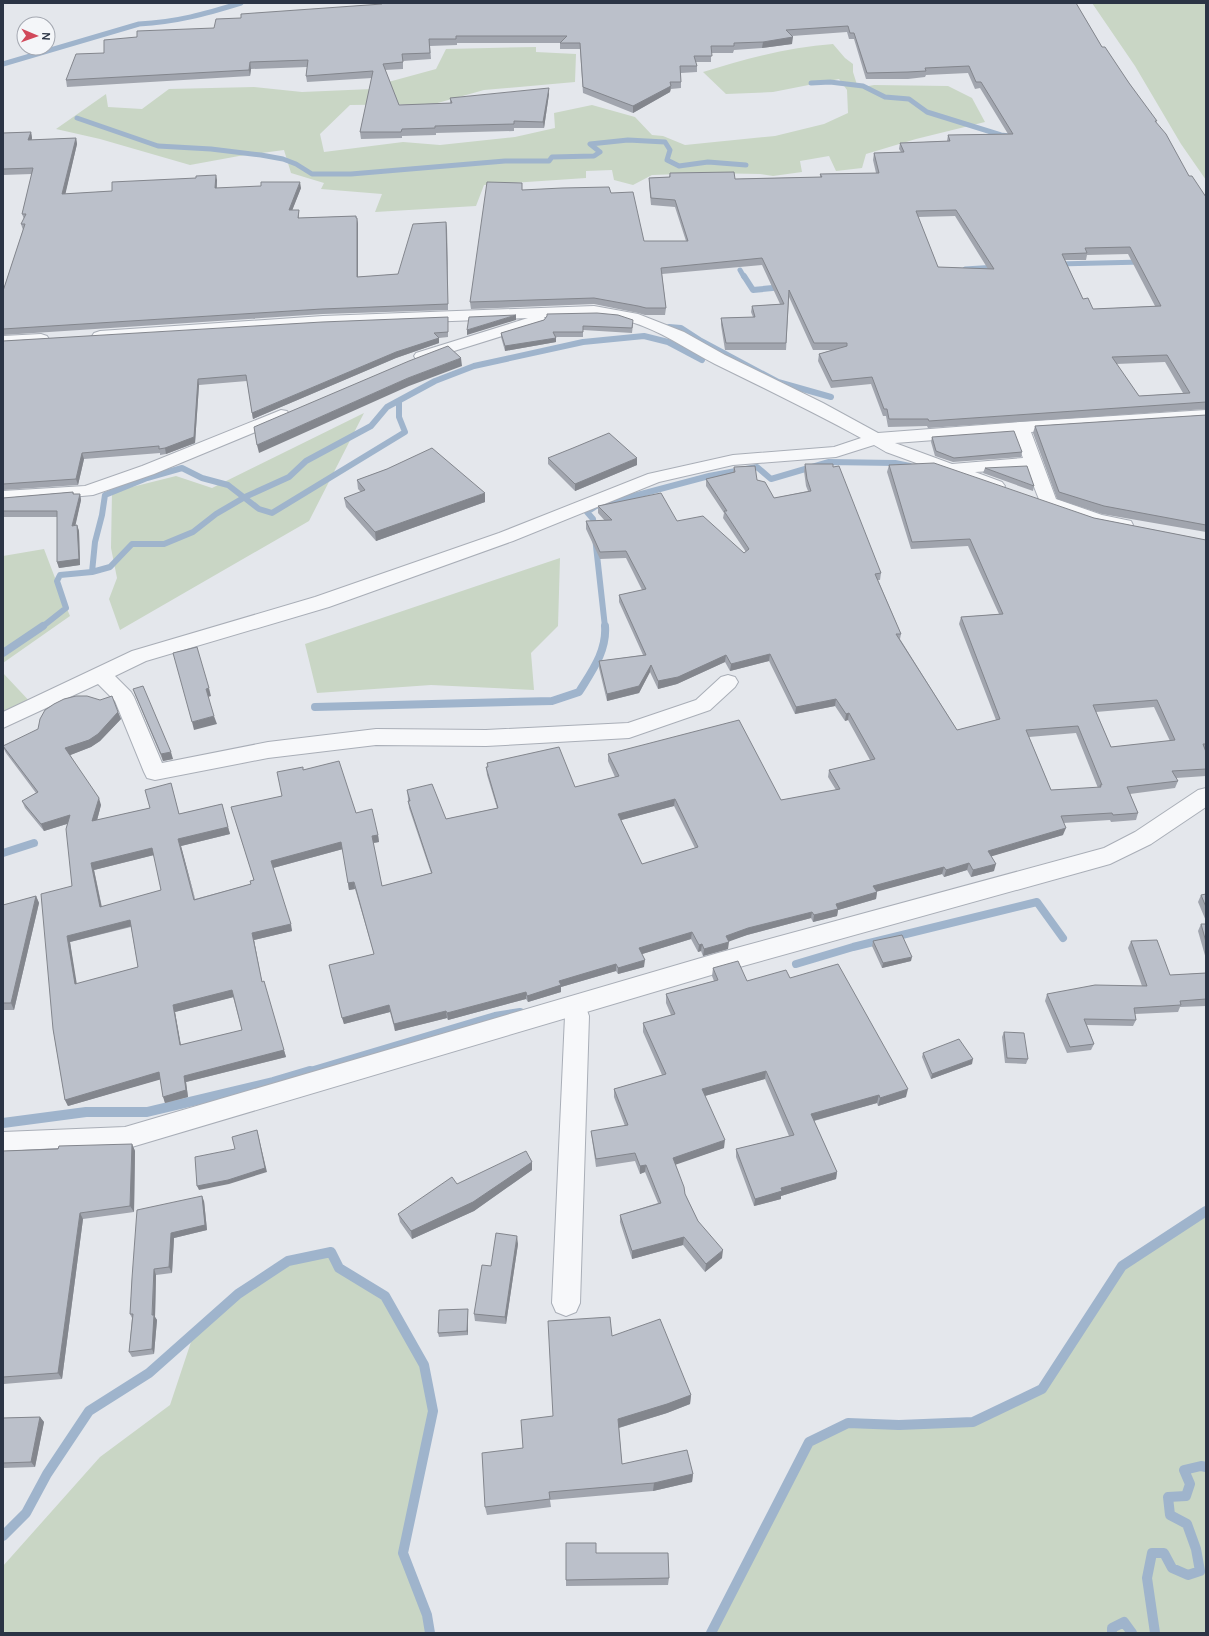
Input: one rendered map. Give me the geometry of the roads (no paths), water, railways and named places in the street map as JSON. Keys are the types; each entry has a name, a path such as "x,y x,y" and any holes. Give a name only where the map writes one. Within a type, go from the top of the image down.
{"street":[{"path":"83,337 323,321 564,312 594,311 632,317 678,335 719,359 817,407 892,448 951,468 1019,494 1099,520 1136,527"},
{"path":"410,361 445,348 564,312"},
{"path":"3,341 54,339"},
{"path":"3,497 87,491 212,445 293,410"},
{"path":"3,721 139,656 322,602 506,537 654,478 733,460 836,452 875,439 1206,415"},
{"path":"1020,428 1048,503"},
{"path":"951,468 1033,463"},
{"path":"100,674 124,697 155,772 268,750 376,737 486,738 629,730 703,705 728,682"},
{"path":"3,1142 125,1138 718,963 1110,855 1143,838 1206,796"},
{"path":"566,1303 577,1016 574,1006"}],"waterway":[{"path":"3,64 139,24 191,17 241,3"},
{"path":"811,83 830,82 863,86 885,97 909,99 927,112 1001,135 1009,136"},
{"path":"77,118 158,146 211,149 261,155 283,159 296,164 312,174 351,174 505,161 549,161 552,157 594,156 600,152 590,144 628,140 665,142 670,150 667,160 679,166 708,162 746,165"},
{"path":"1057,264 1143,262"},
{"path":"965,269 997,267"},
{"path":"740,270 744,277"},
{"path":"744,276 753,290 783,287"},
{"path":"669,327 681,328 701,341 778,382 831,397"},
{"path":"244,498 289,477 306,461 371,426 387,407 435,381 474,366 583,342 644,336 668,342 702,360"},
{"path":"244,498 259,509 272,513 405,432 399,417 399,401"},
{"path":"605,627 593,519 587,512 596,506 709,476 757,467 771,479 829,462 895,463 910,466"},
{"path":"92,572 95,542 102,515 105,495 147,478 182,468 202,478 228,485 244,498"},
{"path":"92,572 110,567 132,544 164,544 193,532 216,514 244,498"},
{"path":"42,627 66,608 57,581 60,575 92,572"},
{"path":"3,653 43,626"},
{"path":"315,707 552,701 579,692 598,660 604,644 605,627"},
{"path":"3,853 34,843"},
{"path":"796,964 853,947 1037,902 1063,938"},
{"path":"307,1072 495,1016 520,1012"},
{"path":"3,1123 86,1112 147,1112 273,1082 310,1071"},
{"path":"711,1633 809,1442 848,1423 899,1425 973,1422 1042,1389 1122,1266 1206,1211"},
{"path":"3,1536 26,1513 47,1474 89,1411 149,1373 238,1294 288,1261 331,1252 339,1268 385,1296 424,1365 433,1411 403,1553 427,1615 430,1633"},
{"path":"1155,1633 1147,1578 1152,1553 1164,1553 1172,1568 1188,1575 1200,1571 1196,1549 1187,1524 1170,1515 1168,1497 1186,1496 1190,1484 1184,1470 1201,1466 1206,1467"},
{"path":"1112,1633 1112,1628 1124,1622 1132,1633"}]}
